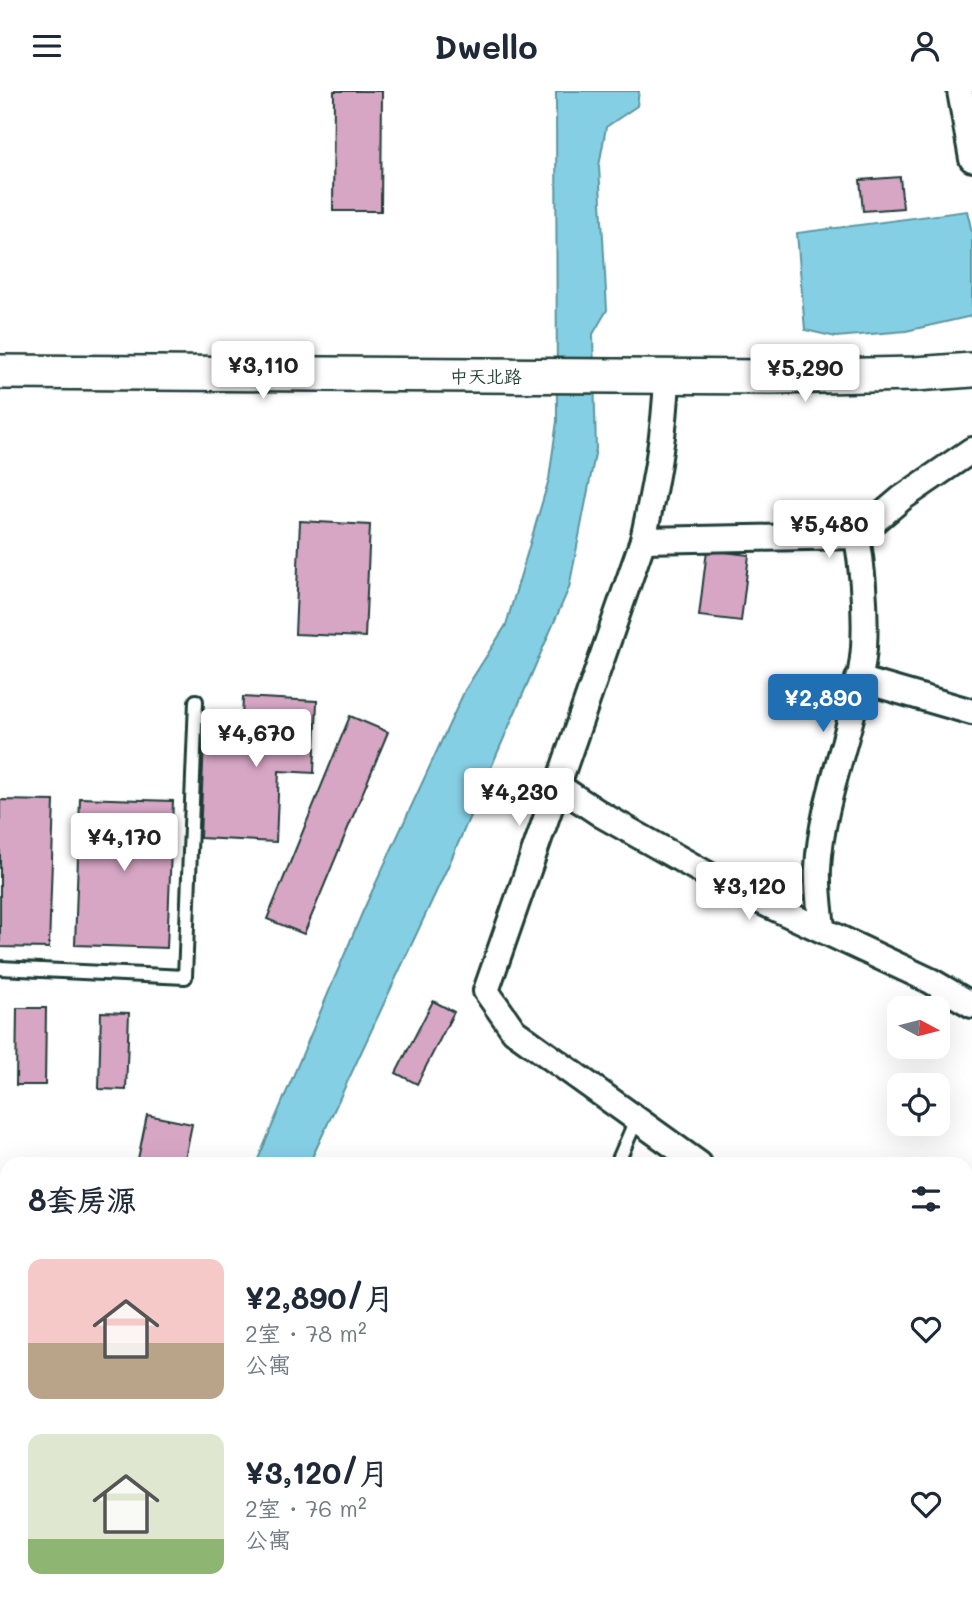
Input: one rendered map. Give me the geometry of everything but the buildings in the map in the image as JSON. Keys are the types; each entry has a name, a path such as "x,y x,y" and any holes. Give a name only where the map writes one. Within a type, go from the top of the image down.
{"main road":[{"name":"中天北路","path":"0,372 651,377 863,376 972,370"}],"street":[{"path":"960,91 972,159"},
{"path":"651,377 666,416 660,464 643,540 486,991 514,1031 689,1157"},
{"path":"643,540 858,535 902,498 972,450"},
{"path":"822,928 818,869 863,650 865,590 858,535"},
{"path":"858,679 972,712"},
{"path":"558,786 603,815 728,886 931,981 972,1005"}],"lane":[{"path":"0,968 185,977 196,701"},
{"path":"620,1157 636,1120"}],"water":[{"path":"556,91 639,91 637,106 606,127 599,166 607,310 593,334 596,449 569,588 450,862 312,1157 259,1157 363,911 465,690 506,625 549,479 557,421"},
{"path":"967,211 972,232 972,316 906,331 836,337 805,330 797,233"}]}
